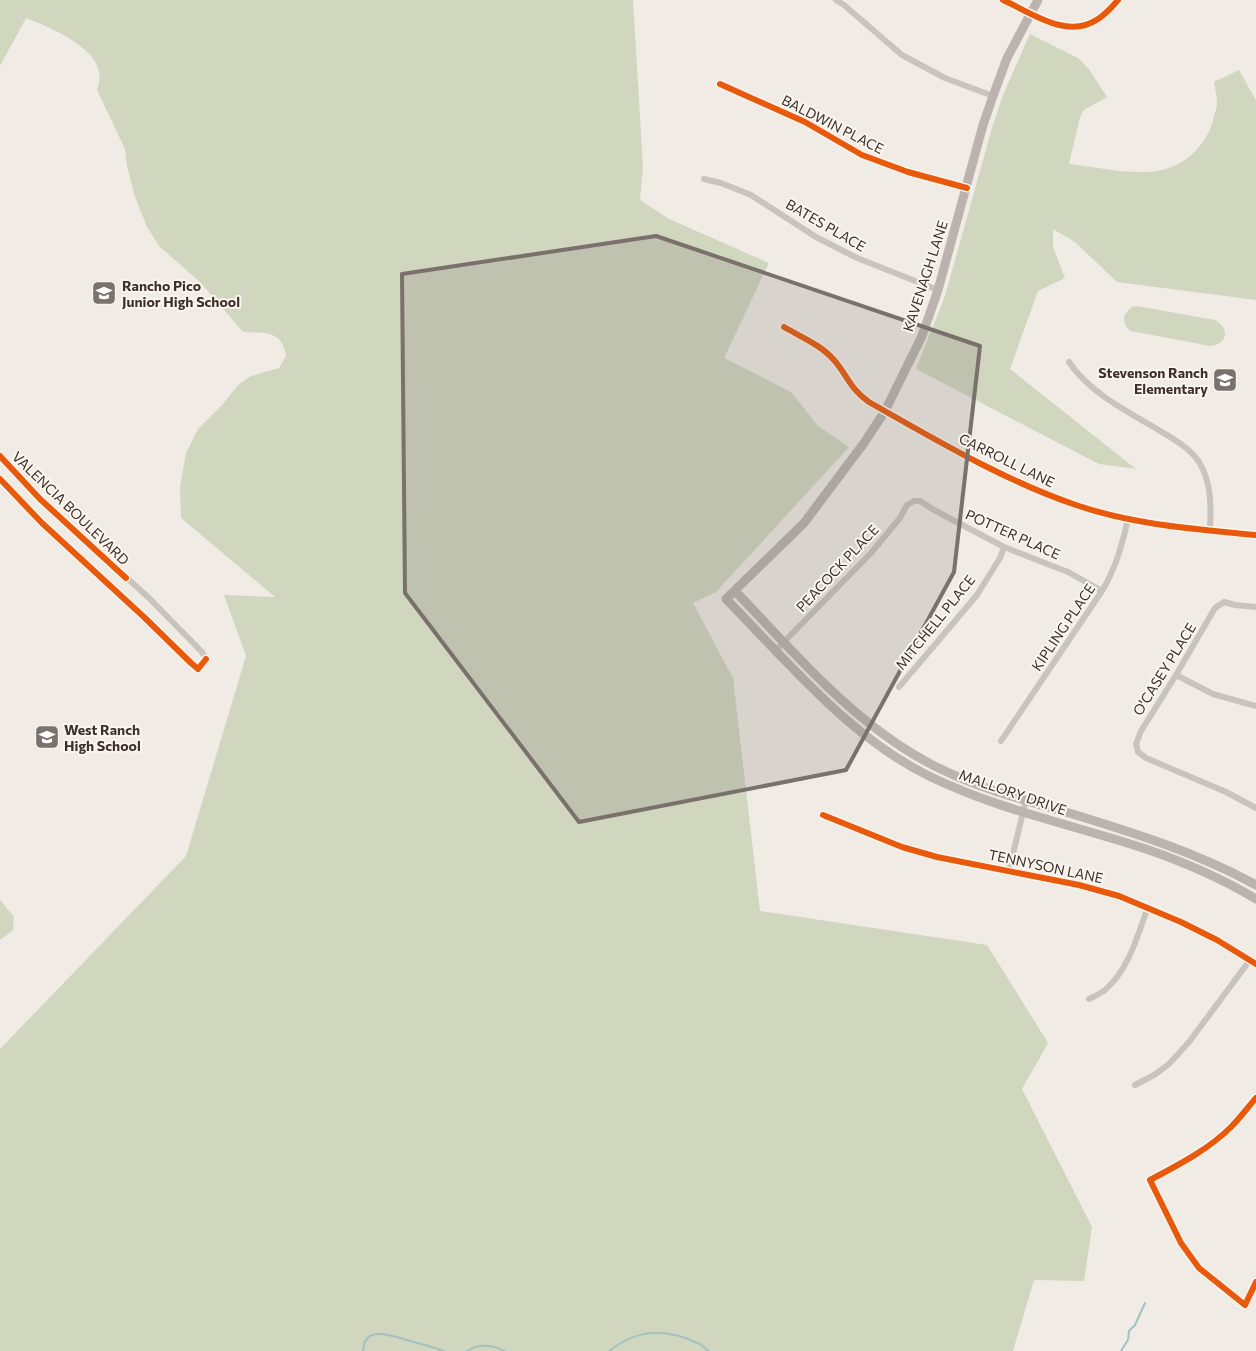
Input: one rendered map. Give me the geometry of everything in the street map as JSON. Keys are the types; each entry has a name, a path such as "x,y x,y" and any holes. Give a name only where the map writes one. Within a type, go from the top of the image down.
{"main road":[{"name":"KAVENAGH LANE","path":"726,600 804,523 864,443 885,411 922,336 938,290 983,125 1007,58 1038,0"},
{"path":"735,591 848,706 872,726 927,762 981,786 1174,846 1214,863 1256,885"},
{"name":"MALLORY DRIVE","path":"726,600 831,706 860,731 893,755 929,776 978,798 1139,846 1175,859 1256,898"}],"street":[{"path":"836,0 902,55 946,78 993,96"},
{"path":"1003,0 1063,27 1082,26 1099,19 1118,0"},
{"name":"BALDWIN PLACE","path":"720,84 805,122 862,155 908,172 967,188"},
{"name":"BATES PLACE","path":"704,179 721,183 751,195 816,237 856,258 938,290"},
{"name":"CARROLL LANE","path":"784,327 824,351 835,361 859,396 1004,475 1034,489 1076,505 1128,519 1256,535"},
{"path":"1069,362 1078,376 1095,390 1187,449 1199,462 1206,477 1210,494 1210,530"},
{"name":"VALENCIA BOULEVARD","path":"0,456 40,499 149,598 202,652 206,659"},
{"name":"VALENCIA BOULEVARD","path":"0,479 42,523 146,618 198,669"},
{"name":"POTTER PLACE","path":"914,501 926,504 1004,547 1068,572 1102,592"},
{"name":"PEACOCK PLACE","path":"776,650 871,553 900,518 907,504 914,501"},
{"name":"KIPLING PLACE","path":"1001,740 1113,573 1128,519"},
{"name":"MITCHELL PLACE","path":"899,686 977,595 1000,558 1004,547"},
{"name":"O'CASEY PLACE","path":"1256,607 1224,602 1215,608 1136,740 1136,749 1146,758 1226,792 1256,808"},
{"path":"1176,675 1213,694 1256,706"},
{"path":"1010,870 1026,800"},
{"name":"TENNYSON LANE","path":"823,815 902,847 937,857 1010,870 1119,896 1148,907 1217,940 1253,962"},
{"path":"1089,998 1106,990 1119,973 1131,954 1148,907"},
{"path":"1135,1085 1169,1064 1253,962"},
{"path":"1256,1098 1230,1127 1209,1145 1185,1161 1150,1180 1181,1244 1199,1268 1245,1304 1256,1282"}],"highlighted area":[{"path":"656,236 980,346 954,572 846,770 579,822 405,593 402,274"}],"green space":[{"path":"0,0 633,0 643,167 640,200 669,219 769,263 724,358 791,392 818,426 849,447 716,592 693,603 733,678 760,911 987,945 1048,1043 1022,1089 1092,1227 1084,1281 1034,1280 1013,1351 0,1351 0,1049 186,856 246,656 224,595 275,597 181,518 180,487 186,453 198,429 223,404 238,385 251,376 279,368 286,356 281,341 276,337 265,333 243,332 201,283 159,246 147,227 135,197 127,166 125,149 97,90 100,76 96,64 89,53 65,36 26,18 0,66"},
{"path":"1030,34 1078,58 1088,68 1107,97 1084,110 1080,117 1069,164 1137,172 1158,171 1170,168 1190,156 1206,138 1217,106 1214,82 1239,70 1256,100 1256,300 1117,282 1075,242 1053,229 1053,247 1065,278 1038,291 1010,369 1136,469 1099,464 916,369 945,296 1003,95"},
{"path":"1137,306 1215,320 1223,328 1225,336 1220,343 1210,346 1131,331 1125,325 1124,316 1131,307"},
{"path":"0,900 14,917 13,930 0,940"}],"waterway":[{"path":"1121,1351 1128,1340 1129,1331 1135,1325 1145,1303"},
{"path":"609,1351 631,1338 653,1333 676,1335 700,1344 709,1351"},
{"path":"363,1351 365,1342 374,1334 389,1335 444,1351"},
{"path":"467,1351 485,1346 504,1351"}],"cycle path":[{"path":"1003,0 1050,22 1074,27 1086,25 1098,19 1118,0"},
{"path":"720,84 805,122 862,155 908,172 967,188"},
{"path":"784,327 829,355 857,392 869,402 996,472 1023,484 1076,505 1120,517 1165,525 1256,535"},
{"path":"0,456 40,499 126,578"},
{"path":"0,479 42,523 191,663 198,669 206,659"},
{"path":"823,815 902,847 937,857 1079,885 1119,896 1181,922 1217,940 1256,964"},
{"path":"1256,1098 1231,1127 1213,1143 1150,1180 1181,1243 1199,1268 1245,1305 1256,1282"}],"place":[{"name":"Rancho Pico Junior High School","path":"104,293"},
{"name":"Stevenson Ranch Elementary","path":"1225,380"},
{"name":"West Ranch High School","path":"47,737"}]}
